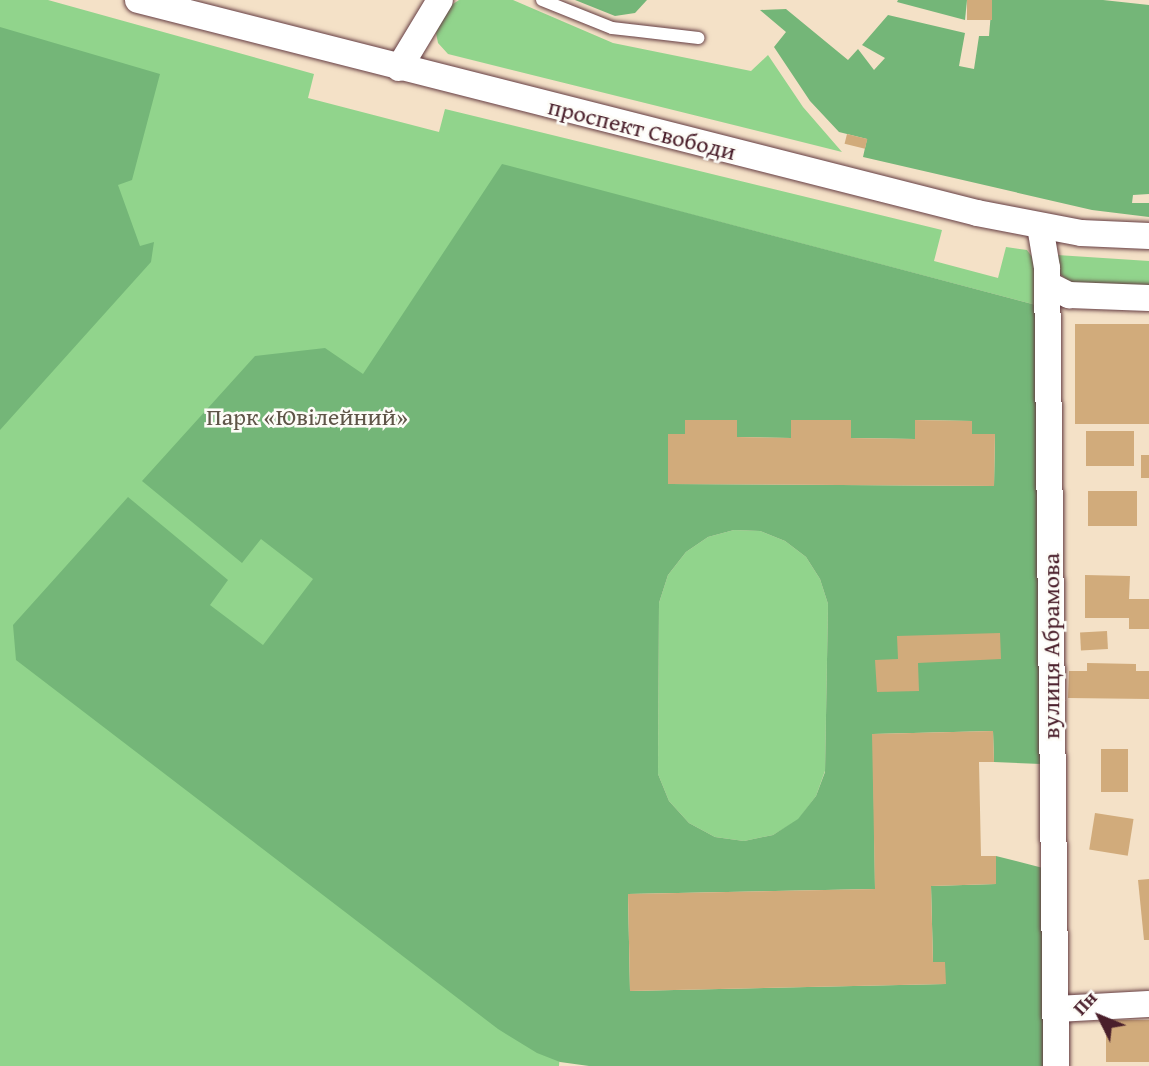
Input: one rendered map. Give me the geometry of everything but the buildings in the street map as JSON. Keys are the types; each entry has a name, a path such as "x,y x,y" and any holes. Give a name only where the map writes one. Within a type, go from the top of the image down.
{"street":[{"name":"проспект Свободи","path":"138,0 977,213 1081,233 1149,236"},
{"path":"399,68 440,0"},
{"name":"вулиця Абрамова","path":"1040,226 1047,284 1056,1066"},
{"path":"1047,284 1069,295 1149,298"},
{"path":"1056,1009 1149,1004"}],"lane":[{"path":"542,0 612,28 698,38"}],"green space":[{"name":"Парк «Ювілейний»","path":"0,0 48,0 314,74 308,98 439,132 445,109 942,230 934,261 998,278 1006,247 1027,250 1035,261 1036,305 640,201 618,383 559,1066 0,1066"},
{"path":"459,0 513,0 613,43 751,71 768,55 803,107 842,152 448,54 438,43 436,33 447,8"},
{"path":"575,0 647,0 635,13 615,16"},
{"path":"967,0 965,20 897,2"},
{"path":"992,0 1103,0 1149,5 1149,194 1133,195 1132,203 1149,203 1149,217 1092,210 863,157 867,139 839,132 810,101 774,47 786,32 760,10 786,9 848,60 858,49 874,70 885,58 862,45 888,15 965,33 959,66 974,69 979,36 989,36"},
{"path":"0,27 160,74 132,180 118,185 140,246 154,242 151,262 0,430"},
{"path":"502,164 1036,305 1041,764 994,762 993,731 873,734 875,889 628,894 630,991 945,984 945,962 933,962 931,886 996,884 996,856 1043,868 1045,1066 589,1066 560,1062 537,1053 498,1029 16,660 13,625 128,497 228,580 210,605 263,645 313,579 261,539 242,563 142,481 255,356 325,348 363,374","holes":["685,420 737,420 737,437 791,438 791,420 850,420 851,438 915,439 916,420 972,421 972,434 995,435 994,486 668,484 668,434 685,434","734,530 760,531 785,541 806,557 820,579 828,604 825,772 816,796 798,819 773,835 744,841 715,837 689,823 669,801 658,774 659,603 668,575 686,552 708,537"]},
{"path":"1057,255 1149,261 1149,291 1074,286 1059,273"},
{"path":"734,530 760,531 785,541 806,557 820,579 828,604 825,771 816,796 798,820 773,835 744,841 715,837 689,823 669,801 658,774 659,603 668,575 686,552 708,537"}]}
